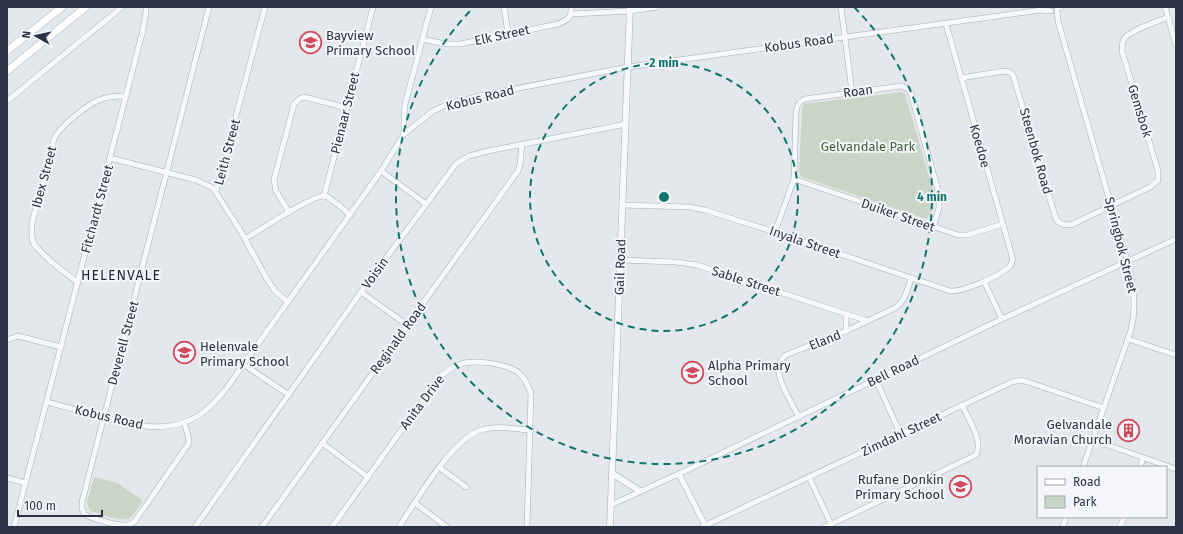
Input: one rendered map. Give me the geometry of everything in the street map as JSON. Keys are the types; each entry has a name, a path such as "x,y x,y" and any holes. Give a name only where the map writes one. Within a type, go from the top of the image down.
{"main road":[{"path":"7,52 62,7"},
{"path":"7,71 86,7"}],"street":[{"path":"7,101 122,7"},
{"name":"Fitchardt Street","path":"14,527 143,30 146,7"},
{"name":"Deverell Street","path":"184,422 189,440 186,449 135,521 131,524 123,525 100,520 84,514 82,511 82,505 210,7"},
{"name":"Leith Street","path":"265,7 216,191 271,285 278,294 288,302"},
{"name":"Pienaar Street","path":"324,196 373,7"},
{"path":"404,134 404,110 431,7"},
{"path":"504,7 508,33"},
{"path":"571,7 572,14 657,7"},
{"path":"841,7 852,92"},
{"path":"1164,7 1176,45"},
{"name":"Gail Road","path":"610,527 630,9"},
{"name":"Kobus Road","path":"47,402 149,427 166,426 184,422 199,415 215,402 243,364 381,171 404,134 433,111 454,102 628,67 845,36 1053,9"},
{"name":"Springbok Street","path":"1053,9 1058,21 1127,261 1135,301 1134,320 1083,466"},
{"name":"Elk Street","path":"422,39 445,44 454,44 558,24 564,22 572,14"},
{"name":"Gemsbok","path":"1111,205 1150,187 1158,178 1158,171 1122,51 1122,45 1124,39 1130,33 1168,17"},
{"name":"Koedoe","path":"946,24 1012,258 1009,268"},
{"name":"Steenbok Road","path":"961,78 1004,71 1010,72 1014,75 1058,222 1065,225 1073,224 1111,205"},
{"name":"Roan","path":"775,232 794,180 796,112 798,104 805,99 901,86 908,89 911,93 939,194 939,208 933,227"},
{"name":"Ibex Street","path":"78,282 58,267 36,246 32,236 32,223 56,134 60,128 94,102 112,96 126,96"},
{"path":"289,212 276,191 274,184 294,104 299,98 304,97 347,108"},
{"name":"Voisin","path":"195,527 361,292 452,168 464,158 478,154 626,124"},
{"name":"Reginald Road","path":"262,527 518,171 522,144"},
{"path":"110,158 196,180 210,186 216,191"},
{"path":"381,171 426,204"},
{"name":"Duiker Street","path":"794,180 963,236 1003,224"},
{"path":"245,239 308,201 318,197 324,196 350,215"},
{"name":"Inyala Street","path":"622,205 696,208 775,232 911,279 953,291 964,290 1009,268"},
{"name":"Bell Road","path":"611,505 799,417 1002,319 1176,239"},
{"name":"Sable Street","path":"620,260 676,262 697,265 868,321"},
{"name":"Eland","path":"799,417 781,381 778,372 780,362 786,355 846,331 898,305 905,298 911,279"},
{"path":"984,281 1002,319"},
{"path":"361,292 407,325"},
{"path":"846,314 846,331"},
{"path":"7,340 18,336 61,347"},
{"path":"1128,339 1176,355"},
{"name":"Anita Drive","path":"332,527 438,379 446,371 462,363 478,362 512,369 518,372 524,379 531,392 527,527"},
{"path":"243,364 289,395"},
{"path":"876,380 900,433"},
{"name":"Zimdahl Street","path":"703,526 809,478 900,433 1012,382 1021,380 1104,408"},
{"path":"824,527 976,455 978,450 978,441 962,405"},
{"path":"399,527 448,456 463,440 473,433 488,428 531,430"},
{"path":"1093,440 1176,469"},
{"path":"322,443 368,477"},
{"path":"1140,466 1143,458"},
{"path":"440,468 466,487"},
{"path":"613,474 631,487 640,491"},
{"path":"679,474 703,526"},
{"path":"7,478 26,483"},
{"path":"809,478 831,524"},
{"path":"415,503 447,527"},
{"path":"98,527 100,520"}],"green space":[{"name":"Gelvandale Park","path":"901,92 905,94 935,197 931,212 926,219 800,175 802,110 804,104"},
{"path":"94,477 117,483 142,500 130,518 122,519 90,511 87,503"}],"place":[{"name":"Bayview Primary School","path":"311,42"},
{"name":"Helenvale Primary School","path":"185,353"},
{"name":"Alpha Primary School","path":"693,372"},
{"name":"Gelvandale Moravian Church","path":"1128,431"},
{"name":"Rufane Donkin Primary School","path":"960,486"}],"district":[{"name":"HELENVALE","path":"121,275"}]}
